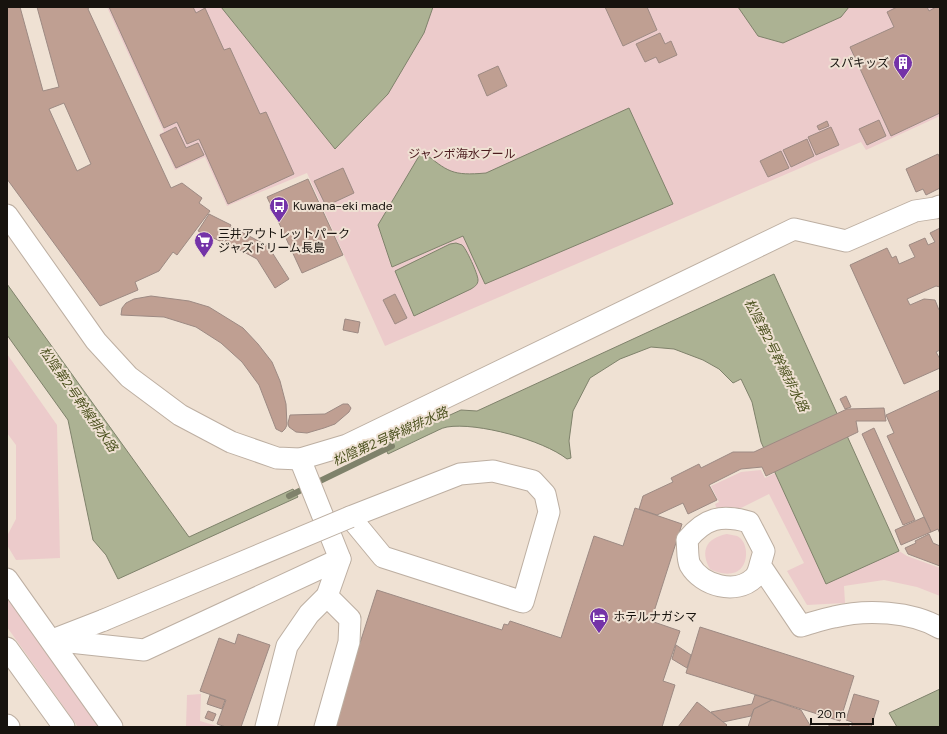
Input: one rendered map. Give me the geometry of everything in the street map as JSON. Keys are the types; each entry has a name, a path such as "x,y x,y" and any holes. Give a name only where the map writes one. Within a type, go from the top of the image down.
{"street":[{"path":"306,475 347,445 794,229 846,241 915,210 940,206"},
{"path":"7,215 96,341 129,377 180,415 231,442 277,458 306,475 340,559 327,596 309,614 287,646 266,727"},
{"path":"51,640 104,620 350,517 460,474 493,471 533,481 545,494 549,512 523,602 383,557 350,517"},
{"path":"51,640 144,650 340,559"},
{"path":"760,565 801,626 835,616 870,612 907,616 930,622 940,628"},
{"path":"7,579 112,727"},
{"path":"325,727 349,642 350,619 327,596"},
{"path":"7,648 64,727"}],"green space":[{"name":"ジャンボ海水プール","path":"107,7 940,7 940,116 866,150 861,142 385,346 307,173 227,206 205,157 175,170 159,134 164,132"},
{"path":"7,354 57,425 60,558 16,560 7,545 7,536 16,519 16,445 7,433"},
{"path":"761,470 765,478 775,473 826,583 899,551 907,556 940,568 940,596 917,587 884,580 844,586 845,603 807,605 787,571 804,563 769,494 735,511 718,512 715,504 719,502 711,486 741,472"},
{"path":"727,534 737,536 743,541 746,550 746,559 739,570 727,574 710,569 705,556 705,551 710,542"},
{"path":"7,589 105,727 78,727 7,627"},
{"path":"201,694 200,721 220,727 186,727 187,695"}],"water":[{"path":"221,7 433,7 424,33 388,94 335,149"},
{"path":"738,7 849,7 841,17 783,43 758,36"},
{"path":"629,108 673,204 485,284 463,236 392,267 378,225 422,151 438,164 451,171 465,174 486,173"},
{"path":"456,243 464,247 469,256 478,280 476,286 414,316 395,271 450,244"},
{"path":"774,274 899,551 826,584 761,442 752,402 741,379 733,383 719,369 703,360 674,349 651,347 620,359 590,378 573,411 569,441 571,458 567,459 542,445 509,434 475,427 460,426 443,428 388,454 384,445 461,410 477,411"},
{"path":"7,284 189,537 293,489 298,497 118,579 106,555 93,540 68,420 7,335"},
{"path":"940,689 940,727 897,727 889,713"}],"building":[{"path":"7,7 20,7 43,91 59,87 37,7 89,7 88,9 171,188 182,183 202,198 199,203 210,211 177,255 173,252 159,271 135,282 138,290 100,306 7,179","holes":["64,103 91,164 77,171 49,109"]},
{"path":"109,7 193,7 196,13 205,8 224,50 230,48 260,114 266,112 294,174 228,204 199,139 187,144 177,122 164,128"},
{"path":"605,7 647,7 657,30 623,46"},
{"name":"スパキッズ","path":"897,7 927,7 929,11 936,7 940,7 940,113 891,136 850,47 894,27 887,12"},
{"path":"660,33 665,44 671,41 677,55 659,63 656,57 645,62 636,44"},
{"path":"498,66 507,86 487,96 478,75"},
{"path":"879,120 886,136 867,145 859,129"},
{"path":"827,121 829,126 819,130 817,126"},
{"path":"176,127 186,148 198,143 204,155 176,168 160,135"},
{"path":"831,127 839,145 816,155 808,137"},
{"path":"807,139 814,156 791,167 783,150"},
{"path":"781,151 789,168 768,177 760,161"},
{"path":"938,154 940,158 940,188 926,195 923,189 916,192 906,169"},
{"path":"343,168 354,193 326,206 314,181"},
{"path":"308,179 343,255 302,273 267,197"},
{"path":"209,214 231,225 222,242 198,231"},
{"path":"232,227 268,246 289,279 275,288 257,259 225,242"},
{"path":"940,228 940,287 936,286 907,299 910,305 924,299 935,300 940,310 940,350 936,352 940,359 940,368 904,384 850,265 887,248 892,258 896,256 899,264 915,257 909,245 925,238 928,245 935,242 930,233"},
{"path":"395,294 407,318 395,324 383,300"},
{"path":"151,296 189,301 209,307 243,328 272,362 280,381 286,404 287,425 282,432 276,429 259,385 242,362 221,343 196,327 164,317 121,315 122,308 126,303 134,299"},
{"path":"345,319 360,322 358,333 343,330"},
{"path":"940,390 940,534 938,529 931,532 887,436 894,433 886,415"},
{"path":"846,396 851,407 845,409 840,399"},
{"path":"343,404 348,404 351,408 349,412 335,424 307,433 296,432 289,427 288,423 290,415 325,414"},
{"path":"884,408 886,421 856,421 858,432 766,476 762,467 741,469 709,485 717,500 688,514 683,503 657,515 639,509 643,496 673,482 671,478 699,464 701,468 733,452 754,452 847,409"},
{"path":"874,428 915,520 903,525 862,434"},
{"path":"635,508 682,524 651,621 680,631 663,681 675,685 662,727 333,727 377,590 502,630 504,624 508,625 510,621 561,638 594,536 623,546"},
{"path":"924,517 931,532 901,545 895,530"},
{"path":"929,534 933,543 940,546 940,566 908,554 905,548 916,543 915,541"},
{"path":"700,627 854,676 840,721 686,673"},
{"path":"238,634 270,645 241,727 226,727 217,724 226,700 200,691 219,638 235,644"},
{"path":"676,645 691,655 687,668 672,659"},
{"path":"854,694 879,701 871,727 852,727 852,722 846,720"},
{"path":"210,695 225,700 222,709 207,704"},
{"path":"755,695 772,700 754,709 751,716 723,722 711,712 752,704"},
{"path":"772,700 801,710 811,727 748,727 754,709"},
{"path":"697,702 727,725 725,727 678,727"},
{"path":"208,711 216,714 213,721 205,718"},
{"path":"829,724 849,724 849,727 829,727"}],"waterway":[{"name":"松陰第2号幹線排水路","path":"289,496 392,446"}],"place":[{"name":"スパキッズ","path":"903,80"},
{"name":"Kuwana-eki made","path":"279,223"},
{"name":"三井アウトレットパーク ジャズドリーム長島","path":"204,258"},
{"name":"ホテルナガシマ","path":"599,634"}]}
